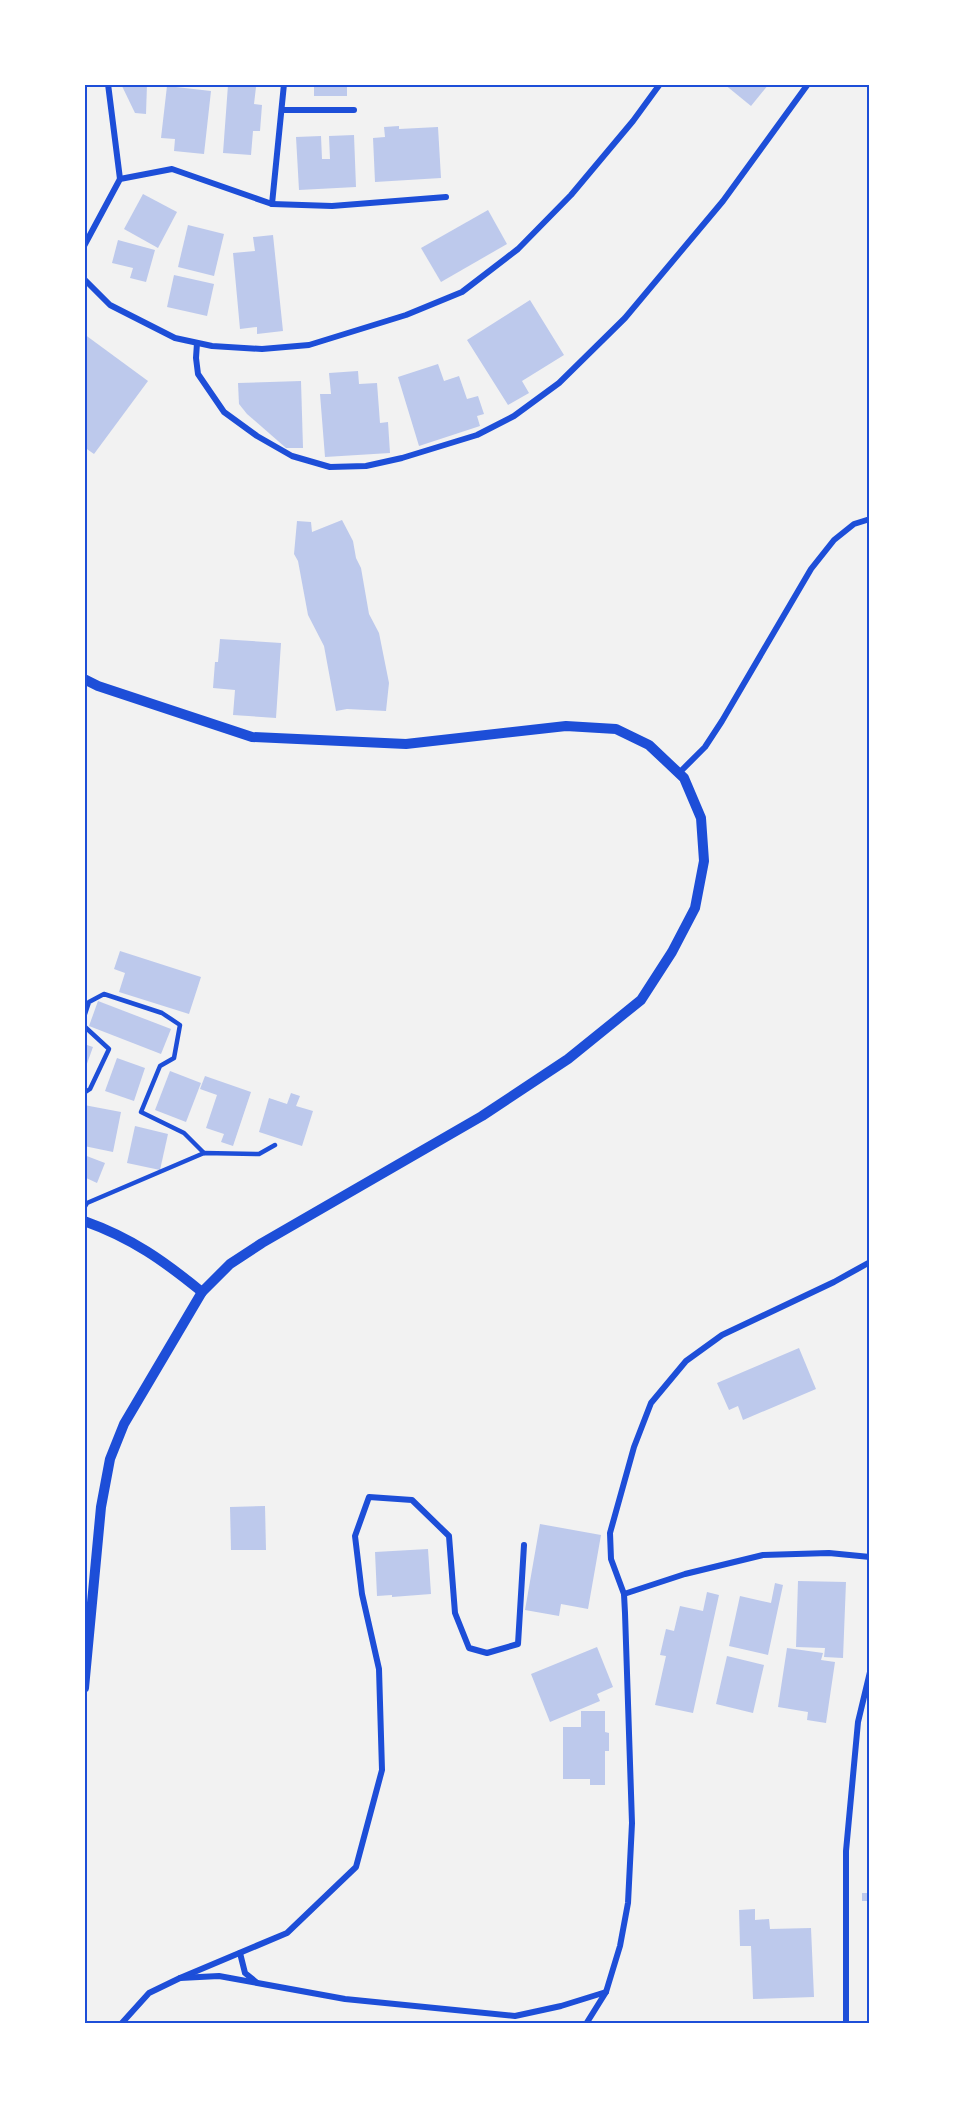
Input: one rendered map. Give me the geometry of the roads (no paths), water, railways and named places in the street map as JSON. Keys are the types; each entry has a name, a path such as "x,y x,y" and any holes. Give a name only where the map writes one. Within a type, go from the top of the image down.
{"street":[{"path":"84,246 120,179 108,84"},
{"path":"272,204 284,84"},
{"path":"84,279 110,305 175,338 212,346 262,350 309,345 406,315 462,292 518,249 571,195 633,121 660,84"},
{"path":"197,343 198,374 224,412 257,436 292,456 330,467 366,466 402,458 477,435 514,416 559,383 625,318 723,201 808,84"},
{"path":"282,110 354,110"},
{"path":"120,179 172,169 272,204 332,206 446,197"},
{"path":"679,773 705,747 722,722 811,569 834,540 854,524 870,519"},
{"path":"84,679 98,686 252,737 406,744 566,726 616,729 649,745 684,778 701,818 704,861 695,908 672,952 641,1000 568,1059 482,1116 262,1243 230,1264 202,1292 124,1424 110,1459 101,1507 84,1688"},
{"path":"84,1221 145,1249 163,1260 202,1292"},
{"path":"586,2024 606,1992 620,1946 628,1903 632,1823 624,1594 611,1559 610,1533 634,1447 651,1403 686,1361 722,1335 834,1282 870,1262"},
{"path":"120,2024 149,1993 287,1933 356,1867 382,1770 379,1670 362,1594 356,1536 369,1497 412,1500 449,1536 455,1613 469,1648 487,1653 518,1644 524,1545"},
{"path":"624,1594 686,1574 763,1555 829,1553 870,1557"},
{"path":"846,2024 846,1851 858,1722 870,1672"},
{"path":"240,1953 245,1973 258,1984"},
{"path":"180,1978 219,1976 345,1999 515,2016 561,2006 606,1992"}],"lane":[{"path":"84,1017 90,1002 104,994 162,1013 180,1024 174,1058 160,1066 141,1112 184,1132 204,1153"},
{"path":"84,1026 109,1049 90,1089 84,1093"},
{"path":"84,1208 87,1203 204,1153 259,1154 275,1145"}]}
